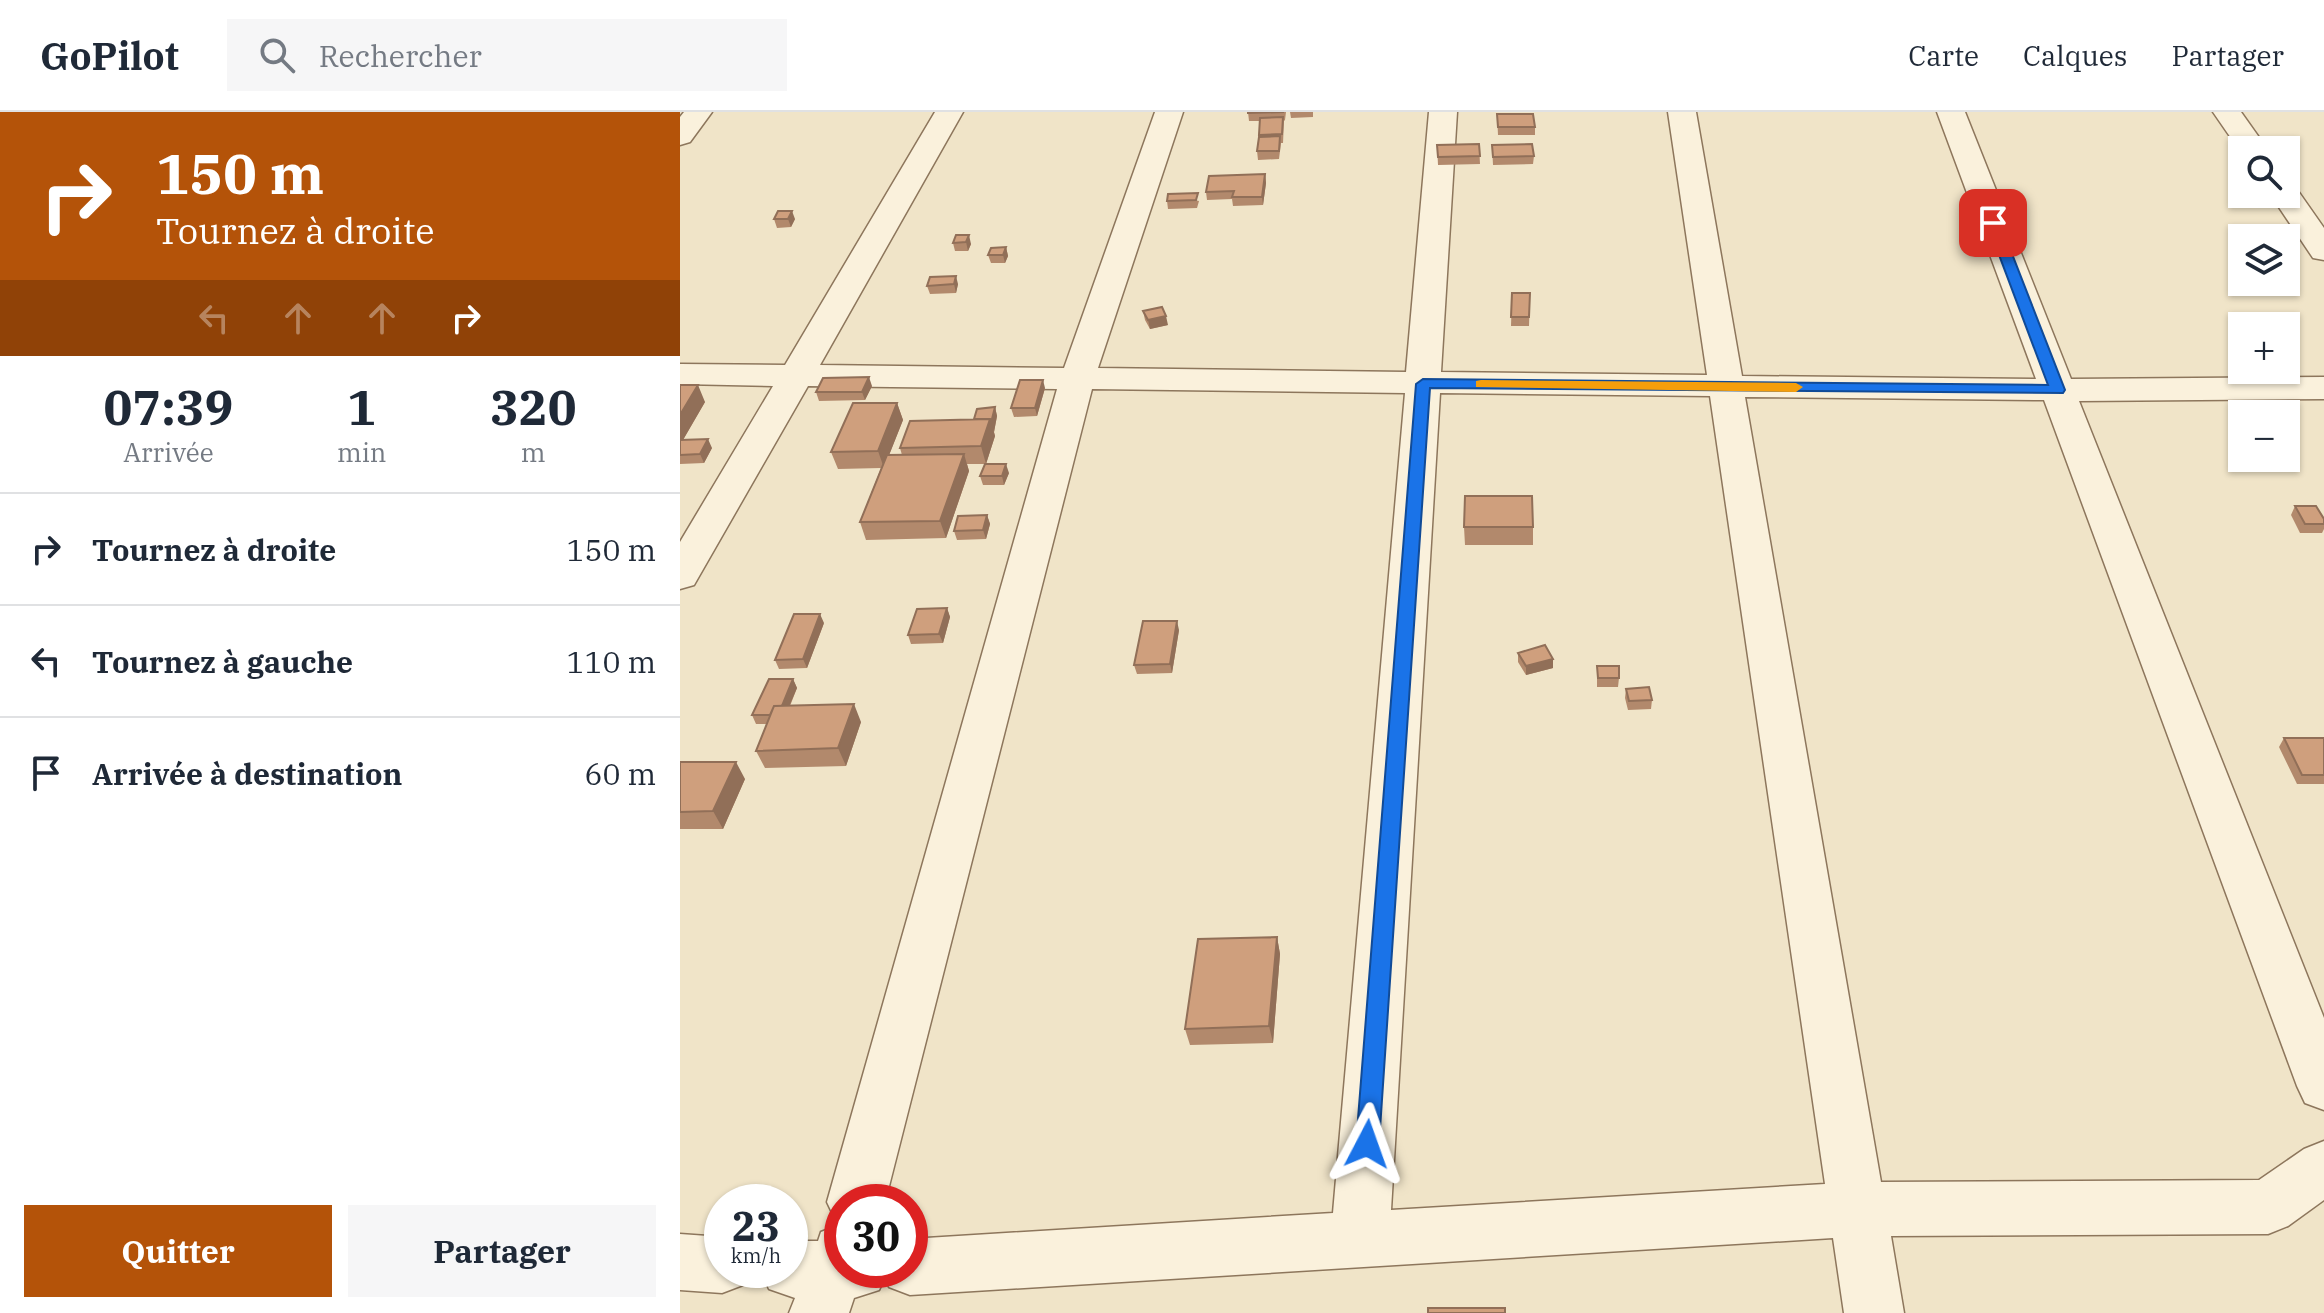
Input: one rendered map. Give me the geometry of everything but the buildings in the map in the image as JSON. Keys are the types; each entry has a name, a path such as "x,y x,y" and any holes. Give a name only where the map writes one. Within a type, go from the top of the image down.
{"street":[{"path":"680,136 698,112"},
{"path":"680,576 949,112"},
{"path":"861,1184 1077,380 1169,112"},
{"path":"1360,1239 1443,112"},
{"path":"1682,112 1874,1313"},
{"path":"1951,112 2324,1086"},
{"path":"2227,112 2244,136"},
{"path":"2295,208 2324,251"},
{"path":"680,374 2057,390 2324,388"},
{"path":"928,1266 1859,1209 2268,1207 2324,1167"},
{"path":"680,1262 704,1264"}],"slow traffic":[{"path":"1481,384 1796,387"}],"route":[{"path":"1367,1144 1423,384 2057,390 1993,223"}]}
